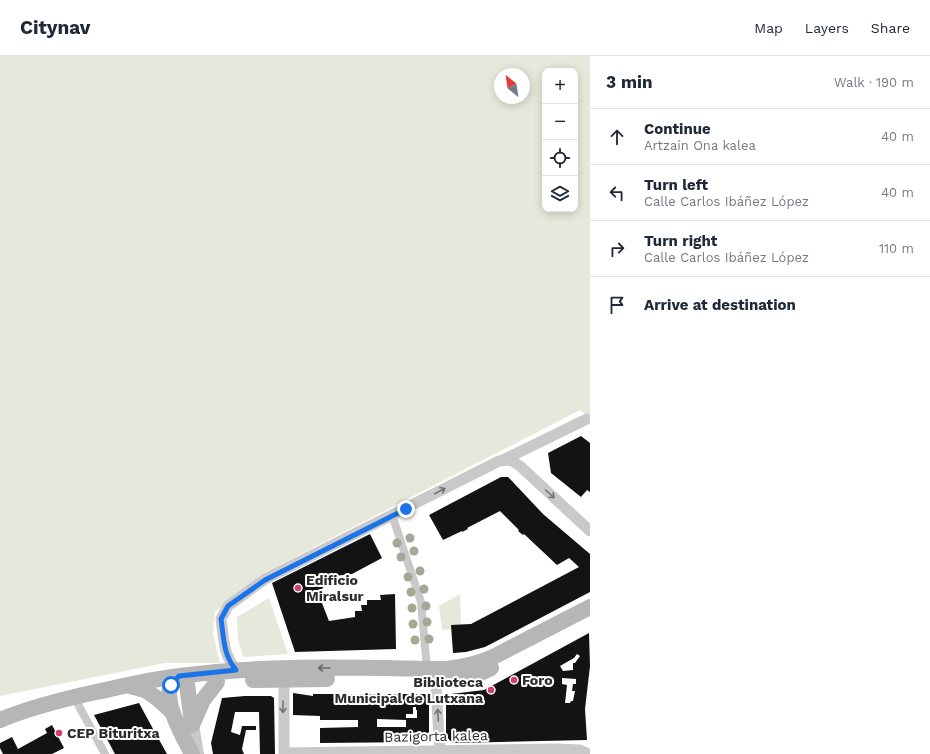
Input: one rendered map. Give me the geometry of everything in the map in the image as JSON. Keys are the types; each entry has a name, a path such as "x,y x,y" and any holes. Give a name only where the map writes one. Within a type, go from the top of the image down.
{"main road":[{"path":"192,754 173,713 168,697 179,682 236,670 284,674 432,672 458,668 477,664 493,657 590,607"},
{"path":"432,672 467,678 476,675 580,622 590,620"},
{"path":"0,720 30,708 129,686 179,682 217,682 264,679 284,674"},
{"path":"179,682 192,725"},
{"path":"192,725 203,700 217,682"},
{"path":"129,686 145,690 158,699 173,713"}],"street":[{"path":"236,670 227,656 224,645 221,619 228,606 265,580 499,461 587,419"},
{"path":"499,461 511,460 520,466 590,531"},
{"path":"392,516 421,602 432,672 440,752"},
{"path":"284,674 284,753"},
{"path":"74,697 105,754"},
{"path":"192,725 197,754"},
{"name":"Bazigorta kalea","path":"284,753 440,752 556,749 580,750 588,754"}],"shaded area":[{"path":"0,56 590,56 590,418 580,410 262,574 215,612 213,634 220,663 165,663 0,696"},
{"path":"460,594 461,625 451,629 442,630 439,606"},
{"path":"269,598 288,654 243,657 238,639 237,617"}],"building":[{"path":"581,436 590,443 590,492 587,490 581,497 551,473 548,453"},
{"path":"501,477 508,477 543,514 590,554 590,592 485,647 466,652 453,653 451,625 471,624 579,567 569,558 557,565 524,534 523,535 518,531 519,530 500,511 467,528 468,529 443,540 429,515"},
{"name":"Edificio Miralsur","path":"370,534 382,558 352,574 334,576 318,593 329,621 355,617 355,611 362,611 361,605 367,605 367,600 381,600 380,595 395,594 396,649 295,652 272,583"},
{"path":"589,633 590,666 585,709 587,740 454,743 446,738 446,699 451,694 484,690","holes":["577,654 580,656 575,663 573,663 573,670 563,671 560,666 574,658","562,678 576,679 576,684 573,684 572,691 575,691 573,701 570,703 565,703 567,685 562,684"]},
{"path":"293,693 313,696 313,694 425,694 429,699 429,737 424,742 320,743 320,728 358,727 358,720 320,720 320,716 293,715","holes":["413,707 416,707 417,718 406,718 406,714 413,714","377,719 406,720 406,727 377,727"]},
{"path":"271,696 274,698 275,754 260,754 259,712 235,712 231,732 240,735 242,726 256,726 256,730 246,730 242,749 244,754 213,754 211,743 222,698"},
{"path":"139,703 167,754 115,754 94,715"},
{"path":"52,725 64,748 52,754 3,754 0,748 0,743 12,737 18,749 47,733 45,729"}],"place":[{"name":"Edificio Miralsur","path":"298,588"},
{"name":"Foro","path":"514,680"},
{"name":"Biblioteca Municipal de Lutxana","path":"491,690"},
{"name":"CEP Bituritxa","path":"59,733"}],"route":[{"path":"171,685 179,676 236,670 227,656 224,645 221,619 228,606 265,580 406,509"}]}
